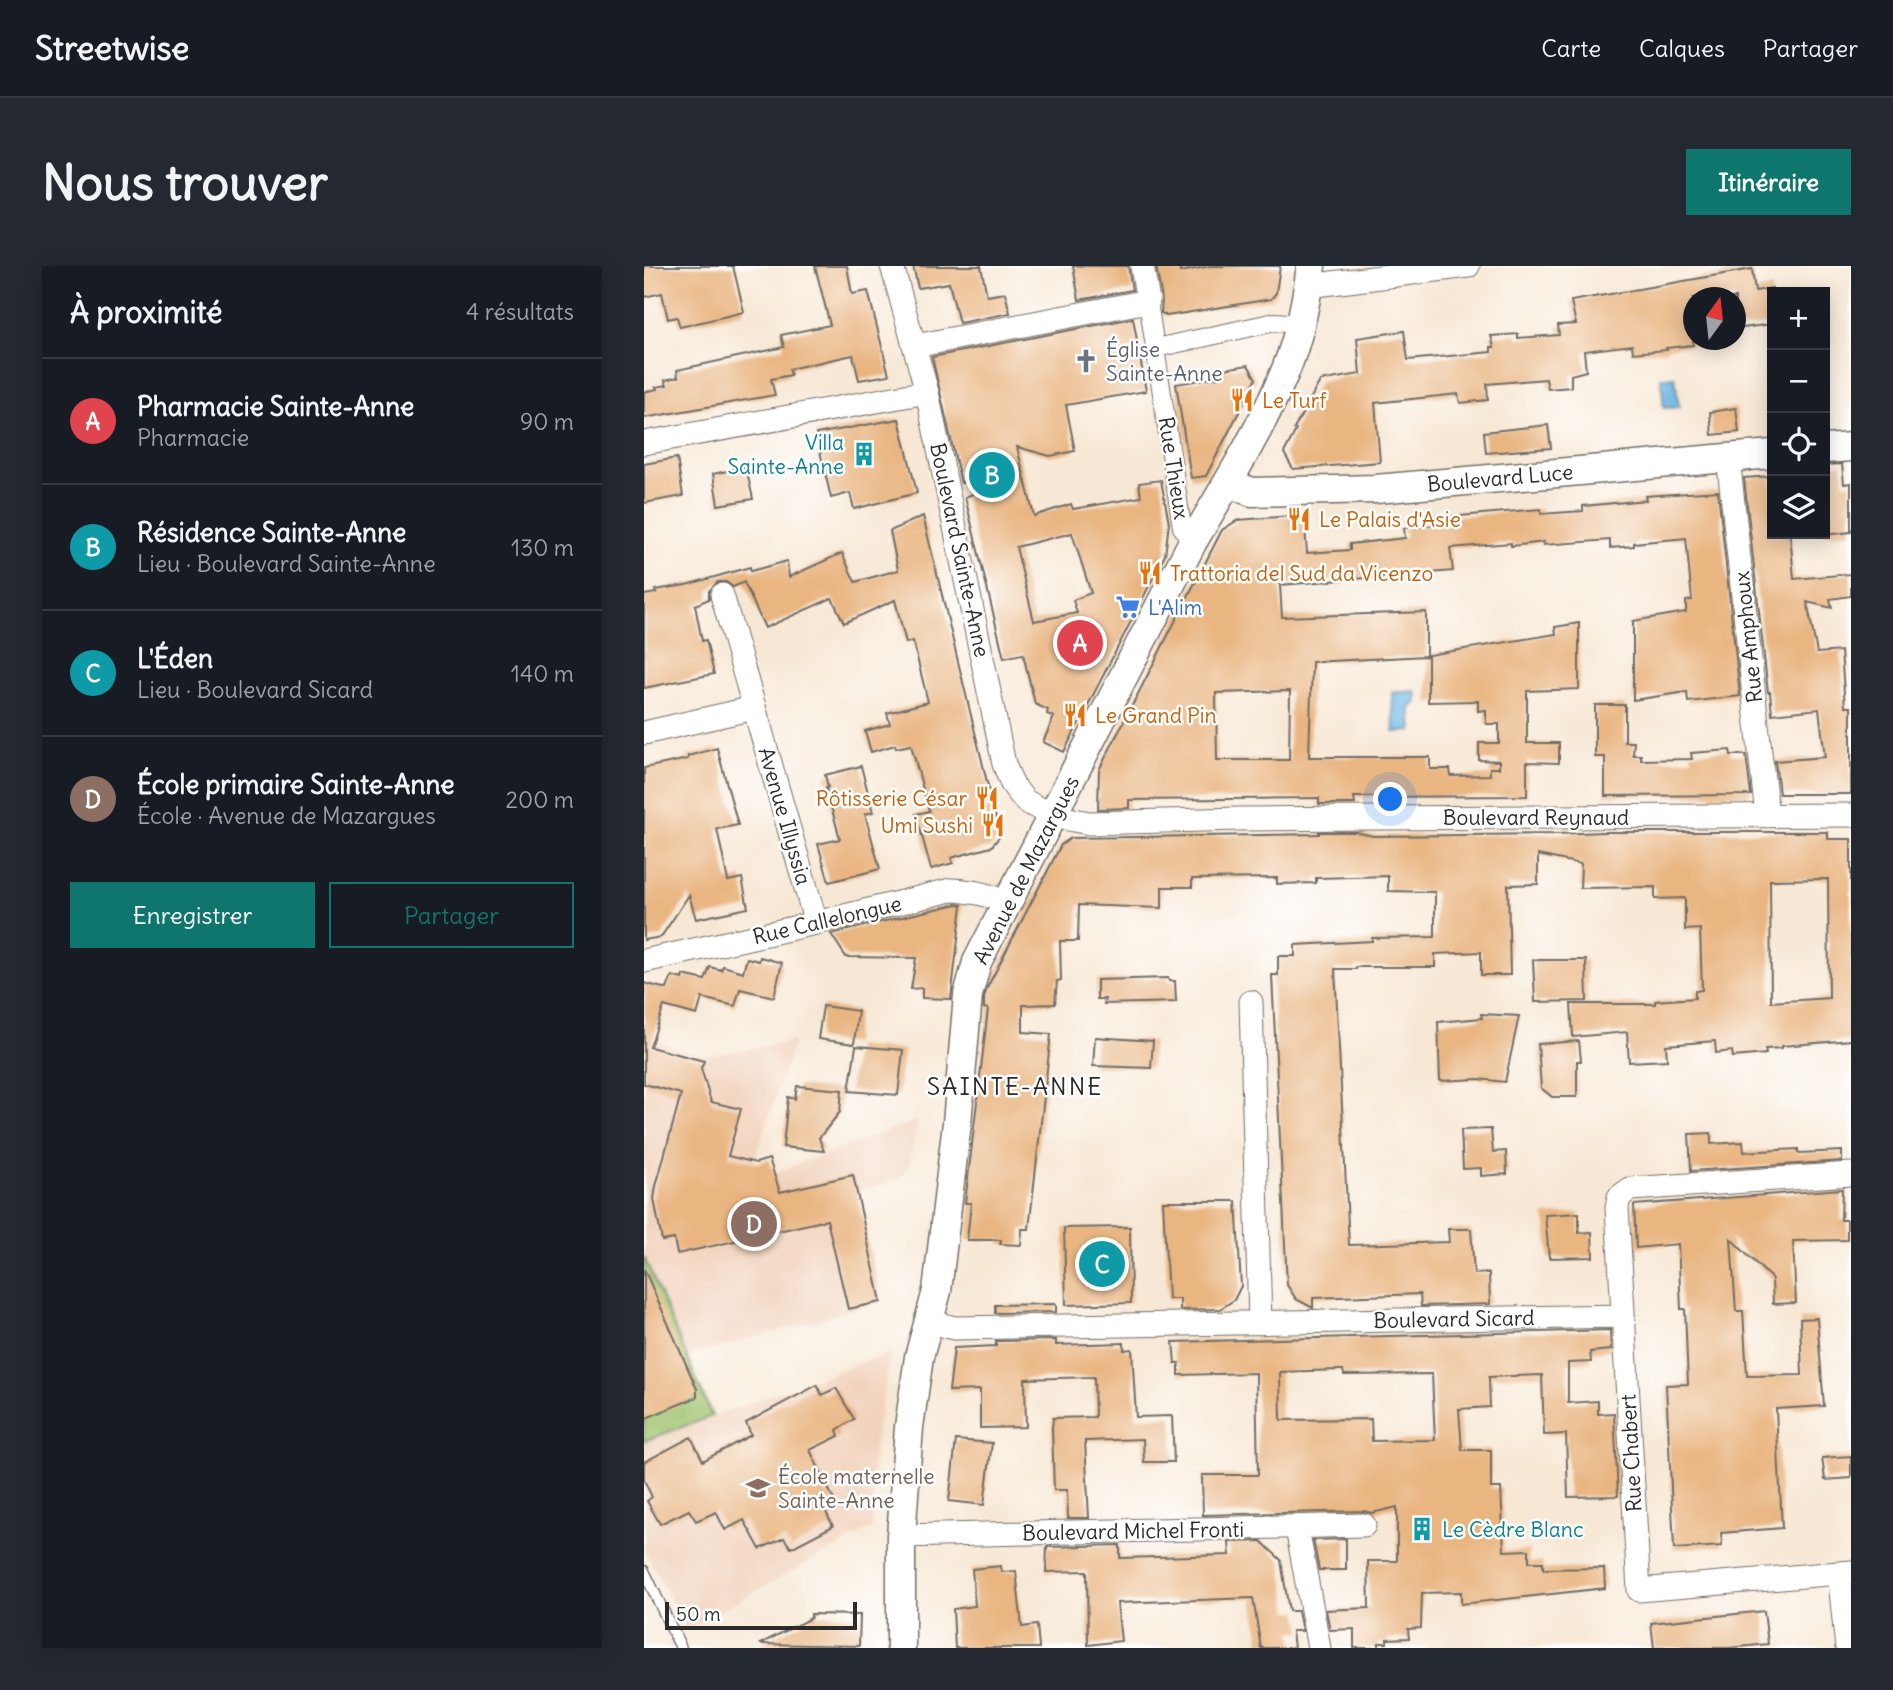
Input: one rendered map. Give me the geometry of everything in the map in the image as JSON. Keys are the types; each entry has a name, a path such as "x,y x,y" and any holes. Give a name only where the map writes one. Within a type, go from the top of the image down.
{"street":[{"name":"Boulevard Sainte-Anne","path":"892,266 927,392 1004,764 1012,784 1026,801 1053,816"},
{"name":"Rue Thieux","path":"1142,266 1182,527 1192,543"},
{"path":"1310,276 1468,266"},
{"name":"Avenue de Mazargues","path":"901,1648 901,1536 908,1427 915,1376 937,1291 957,1123 968,995 977,962 1192,543 1228,483 1282,380 1300,324 1310,276"},
{"path":"915,346 1148,301"},
{"path":"1156,348 1275,322 1300,324"},
{"path":"644,443 927,392"},
{"path":"1830,449 1851,447"},
{"name":"Boulevard Luce","path":"1228,483 1252,492 1376,489 1767,454"},
{"name":"Rue Amphoux","path":"1728,457 1767,816"},
{"name":"Avenue Illyssia","path":"722,595 816,923"},
{"path":"644,733 754,708"},
{"name":"Boulevard Reynaud","path":"1053,816 1088,823 1254,819 1851,815"},
{"name":"Rue Callelongue","path":"644,961 951,890 973,891 1008,904"},
{"path":"1251,1002 1260,1323"},
{"path":"1623,1316 1617,1208 1619,1197 1630,1189 1851,1174"},
{"name":"Boulevard Sicard","path":"930,1322 956,1328 1623,1316"},
{"name":"Rue Chabert","path":"1623,1316 1639,1590 1845,1573"},
{"name":"Boulevard Michel Fronti","path":"901,1536 1364,1525"},
{"path":"1297,1528 1319,1648"},
{"path":"1845,1573 1847,1648"}],"lane":[{"path":"644,1572 681,1648"}],"shaded area":[{"path":"644,1038 705,1056 794,1041 747,1183 917,1120 911,1160 905,1173 896,1181 857,1192 881,1302 685,1357 644,1257"},
{"name":"École maternelle Sainte-Anne","path":"891,1352 874,1448 872,1528 686,1629 644,1549 644,1441"}],"green space":[{"path":"644,1257 712,1416 644,1441"}],"water":[{"path":"1675,377 1679,407 1664,408 1661,378"},
{"path":"1416,691 1417,702 1410,707 1412,731 1394,732 1392,693"}],"building":[{"path":"644,266 733,266 744,312 680,327 677,317 668,319 662,293 644,297"},
{"path":"815,266 847,266 852,294 868,291 889,375 859,380 853,355 789,369 791,375 771,379 775,395 644,418 644,392 667,385 665,380 678,377 677,370 784,347 781,335 830,325"},
{"path":"913,266 981,266 987,296 1005,293 1010,313 959,323 949,283 918,288"},
{"path":"1073,266 1128,266 1132,290 1079,300"},
{"path":"1156,266 1179,266 1180,272 1210,266 1280,266 1276,293 1271,299 1167,316 1161,313 1162,299"},
{"path":"1752,269 1755,291 1767,289 1767,325 1746,328 1746,287 1683,287 1683,346 1633,353 1632,345 1584,351 1586,371 1571,375 1571,387 1548,389 1546,379 1487,384 1488,400 1460,403 1458,394 1375,403 1380,462 1293,469 1284,453 1320,381 1360,374 1357,338 1404,331 1408,360 1491,352 1491,347 1494,347 1491,336 1518,334 1518,338 1559,335 1558,325 1576,324 1571,301"},
{"path":"1133,318 1146,391 1066,405 1075,451 1050,456 1017,447 1034,516 1071,504 1073,509 1141,497 1139,483 1161,480 1169,523 1165,555 1064,752 1043,742 1054,717 1047,714 1048,710 1035,704 1023,654 1004,658 965,497 973,494 969,481 961,483 932,357","holes":["1072,533 1091,593 1073,600 1077,613 1034,621 1016,547"]},
{"path":"1248,365 1256,379 1206,476 1191,478 1176,384 1219,377 1218,370"},
{"path":"1736,408 1739,432 1712,435 1710,412"},
{"name":"Villa Sainte-Anne","path":"899,419 917,493 854,509 850,493 831,498 816,434"},
{"path":"1548,425 1551,448 1486,453 1484,432"},
{"path":"677,458 683,496 644,503 644,464"},
{"path":"1842,464 1844,484 1851,483 1851,532 1830,534 1830,465"},
{"path":"746,467 753,499 718,505 713,474"},
{"path":"1767,476 1767,539 1790,539 1794,579 1851,574 1851,596 1830,599 1832,608 1807,602 1817,653 1841,651 1845,707 1851,707 1851,794 1779,794 1775,761 1825,757 1819,709 1772,714 1744,478"},
{"path":"1718,491 1740,696 1688,702 1687,692 1633,700 1633,621 1686,612 1686,601 1692,600 1686,538 1610,548 1610,540 1450,548 1453,571 1280,585 1282,617 1426,612 1426,656 1312,662 1309,757 1430,757 1430,769 1450,769 1451,776 1490,775 1490,768 1499,768 1499,761 1479,760 1479,743 1499,743 1499,724 1486,724 1486,710 1478,711 1478,701 1428,702 1428,655 1556,634 1555,627 1579,623 1579,689 1527,691 1527,743 1559,743 1559,763 1527,762 1527,796 1354,797 1355,804 1319,804 1319,798 1129,800 1129,808 1098,809 1099,770 1222,530 1238,520 1304,515 1307,553 1350,550 1350,544 1405,538 1404,528 1437,525 1437,518 1541,509 1541,514 1583,511 1583,506 1646,500 1645,496","holes":["1290,691 1289,760 1217,760 1216,693"]},
{"path":"923,516 1000,836 991,847 951,858 953,863 931,869 916,814 929,811 911,745 896,748 895,745 871,752 865,731 890,724 887,713 928,702 913,641 906,643 895,600 844,623 832,598 765,628 744,582 733,587 726,582 718,582 709,591 709,599 695,605 702,641 706,640 714,674 644,688 644,595 750,567 751,571 787,561 789,577 842,553 855,582 898,570 890,531"},
{"path":"1595,705 1625,705 1625,742 1634,742 1633,755 1641,755 1641,760 1692,759 1691,753 1730,750 1731,755 1746,755 1751,795 1605,796 1605,757 1595,757"},
{"path":"717,748 738,825 717,829 728,881 742,878 748,908 696,919 689,895 661,937 644,940 644,768 688,759 688,756"},
{"path":"861,766 873,812 865,814 880,869 829,882 818,844 840,839 825,775"},
{"path":"1356,832 1373,836 1828,832 1828,839 1851,839 1851,1040 1782,1046 1765,1049 1766,1054 1733,1057 1732,1051 1716,1053 1715,1041 1666,1045 1667,1060 1629,1062 1627,1032 1573,1037 1571,1004 1655,1004 1655,1001 1695,998 1695,991 1702,990 1700,929 1685,930 1685,898 1655,899 1655,887 1580,888 1581,864 1538,855 1538,884 1508,885 1510,975 1481,975 1481,952 1435,954 1435,967 1335,969 1349,1245 1449,1242 1448,1229 1471,1229 1474,1274 1489,1273 1490,1304 1421,1306 1420,1294 1313,1298 1313,1308 1296,1299 1287,1285 1272,975 1278,975 1278,956 1295,956 1295,945 1372,941 1372,938 1435,937 1435,892 1388,891 1388,876 1316,878 1316,883 1277,884 1277,878 1192,879 1192,887 1162,887 1162,908 1079,905 1078,941 1060,941 1061,980 1057,981 1055,1004 1023,1005 1023,1032 1051,1034 1029,1229 1022,1229 1021,1245 1000,1244 1001,1240 967,1240 971,1203 965,1203 988,1009 984,1008 984,998 1061,845 1071,838","holes":["1828,879 1829,998 1771,1002 1770,880"]},
{"path":"962,905 951,999 922,998 922,988 911,989 916,958 846,957 831,934"},
{"path":"760,957 782,963 774,997 740,989 735,1006 702,998 697,1015 664,1006 650,1047 704,1061 701,1068 711,1102 741,1109 728,1156 756,1163 769,1159 780,1192 853,1175 881,1302 848,1309 827,1220 677,1254 674,1239 662,1241 654,1199 681,1094 644,1084 644,983 667,989 672,976 682,979 683,975 705,980 710,967 721,970 723,966 743,972 747,958 759,961"},
{"path":"1533,960 1586,960 1587,1001 1535,1002"},
{"path":"1168,978 1169,981 1175,981 1176,1002 1104,1004 1105,999 1097,999 1097,980"},
{"path":"823,1006 858,1011 854,1044 818,1039"},
{"path":"1481,1014 1519,1016 1505,1082 1479,1079 1440,1081 1438,1022 1482,1018"},
{"path":"1095,1037 1153,1041 1151,1068 1093,1066"},
{"path":"1579,1041 1581,1061 1577,1061 1577,1097 1552,1097 1541,1088 1538,1044"},
{"path":"856,1046 903,1050 898,1095 849,1091"},
{"path":"797,1086 842,1090 840,1112 819,1138 824,1151 783,1147 788,1097 795,1099"},
{"path":"1491,1129 1493,1152 1506,1151 1507,1174 1481,1176 1481,1168 1463,1169 1461,1130"},
{"path":"1711,1133 1711,1144 1743,1142 1744,1152 1798,1149 1798,1153 1842,1151 1842,1161 1691,1171 1689,1134"},
{"path":"1842,1189 1841,1220 1847,1220 1847,1240 1793,1241 1796,1303 1773,1304 1772,1279 1731,1239 1736,1311 1743,1311 1747,1376 1802,1375 1800,1319 1817,1318 1824,1406 1776,1409 1782,1528 1721,1533 1722,1546 1674,1549 1666,1385 1688,1384 1685,1309 1681,1309 1678,1244 1636,1248 1634,1205"},
{"path":"1163,1201 1236,1201 1241,1286 1234,1300 1220,1309 1180,1310 1180,1299 1168,1299"},
{"path":"1579,1213 1579,1233 1592,1232 1593,1257 1549,1258 1545,1215"},
{"path":"1130,1227 1131,1303 1066,1305 1064,1228"},
{"path":"644,1269 697,1389 697,1397 644,1419"},
{"path":"1056,1304 1056,1312 995,1313 995,1305"},
{"path":"1610,1330 1611,1350 1590,1352 1591,1362 1568,1363 1568,1403 1598,1401 1598,1414 1614,1413 1618,1496 1568,1497 1566,1434 1544,1435 1542,1375 1489,1377 1490,1407 1459,1409 1462,1450 1491,1450 1491,1488 1501,1488 1504,1551 1529,1550 1529,1562 1543,1562 1543,1569 1604,1568 1605,1588 1461,1604 1461,1592 1422,1593 1421,1628 1408,1629 1409,1638 1387,1639 1387,1643 1379,1643 1379,1648 1354,1648 1354,1629 1330,1630 1326,1610 1369,1608 1368,1561 1397,1561 1397,1507 1372,1513 1203,1515 1202,1475 1258,1475 1256,1373 1179,1375 1179,1363 1175,1363 1173,1342","holes":["1343,1370 1344,1375 1432,1374 1435,1440 1372,1441 1371,1419 1281,1420 1280,1372"]},
{"path":"1056,1340 1056,1345 1124,1343 1124,1350 1132,1349 1136,1417 1172,1416 1174,1462 1144,1462 1143,1439 1085,1441 1089,1518 1068,1518 1067,1490 1054,1490 1052,1428 1053,1418 1095,1417 1094,1377 1025,1379 1026,1427 980,1428 980,1390 949,1391 954,1348 996,1346 996,1341"},
{"path":"817,1385 822,1395 836,1388 854,1419 837,1430 839,1436 810,1450 834,1500 824,1508 833,1526 791,1548 784,1538 760,1549 744,1520 725,1530 716,1512 696,1521 689,1510 660,1524 647,1501 652,1497 644,1480 644,1462 691,1437 703,1461 751,1435 746,1423"},
{"path":"956,1440 992,1443 984,1505 949,1501"},
{"path":"1851,1456 1851,1478 1825,1480 1822,1458"},
{"path":"1346,1539 1346,1570 1319,1570 1313,1540"},
{"path":"1261,1541 1281,1560 1289,1611 1298,1611 1302,1631 1292,1631 1294,1648 1261,1648 1253,1598 1117,1603 1121,1641 1088,1645 1087,1571 1046,1572 1047,1547 1120,1545 1120,1558 1230,1555 1229,1542"},
{"path":"1001,1566 1002,1572 1016,1571 1022,1627 1037,1625 1039,1648 955,1648 953,1609 975,1606 972,1569"},
{"path":"1764,1611 1768,1644 1729,1648 1654,1648 1651,1623"},
{"path":"811,1614 860,1615 859,1646 760,1644 811,1618"}],"place":[{"name":"Église Sainte-Anne","path":"1086,361"},
{"name":"Le Turf","path":"1242,400"},
{"name":"Villa Sainte-Anne","path":"864,454"},
{"name":"Résidence Sainte-Anne","path":"992,475"},
{"name":"Le Palais d'Asie","path":"1299,519"},
{"name":"Trattoria del Sud da Vicenzo","path":"1150,573"},
{"name":"L'Alim","path":"1128,607"},
{"name":"Pharmacie Sainte-Anne","path":"1080,643"},
{"name":"Le Grand Pin","path":"1075,715"},
{"name":"Rôtisserie César","path":"987,798"},
{"name":"Umi Sushi","path":"993,825"},
{"name":"École primaire Sainte-Anne","path":"754,1224"},
{"name":"L'Éden","path":"1102,1264"},
{"name":"École maternelle Sainte-Anne","path":"758,1488"},
{"name":"Le Cèdre Blanc","path":"1422,1529"}],"district":[{"name":"SAINTE-ANNE","path":"1015,1086"}]}
